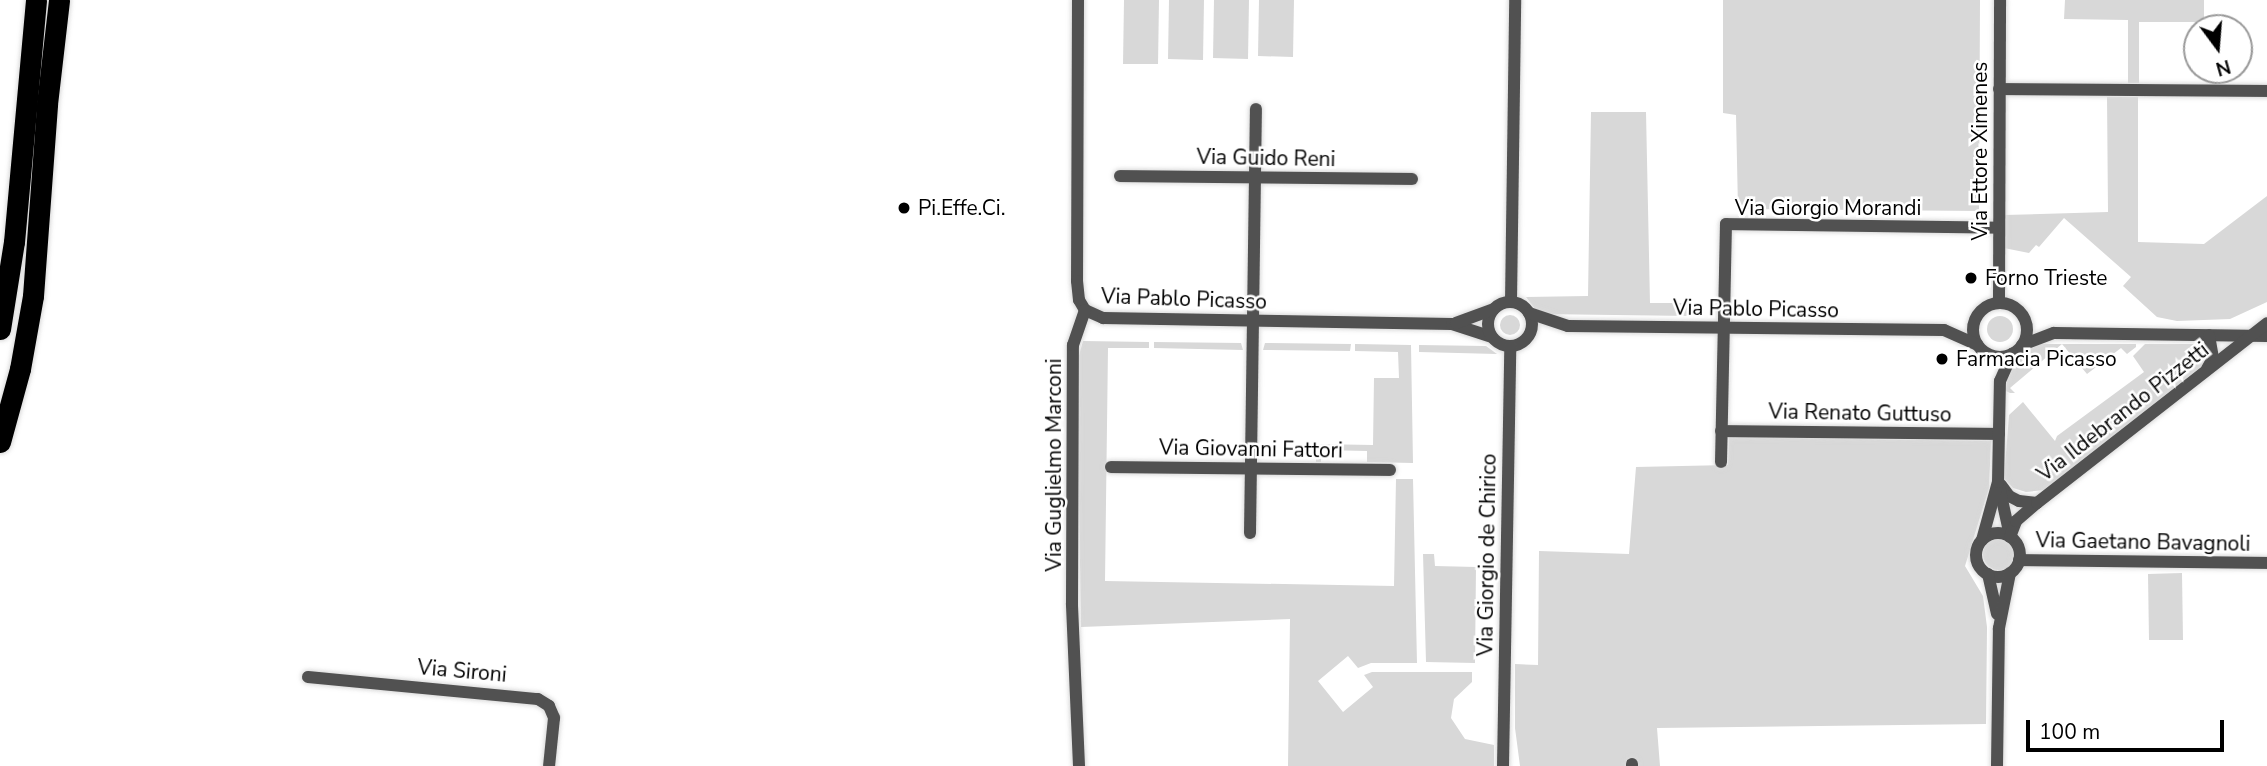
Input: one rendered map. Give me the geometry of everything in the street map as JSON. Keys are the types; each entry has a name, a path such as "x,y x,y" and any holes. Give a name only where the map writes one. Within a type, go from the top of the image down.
{"highway":[{"path":"0,329 14,242 36,0"},
{"path":"0,442 20,369 33,296 47,104 59,0"}],"street":[{"path":"1077,0 1077,281 1079,300 1085,310"},
{"path":"1511,302 1515,0"},
{"name":"Via Ettore Ximenes","path":"1999,302 1997,228 2000,0"},
{"path":"1999,89 2267,91"},
{"path":"1250,533 1256,109"},
{"name":"Via Guido Reni","path":"1120,176 1412,179"},
{"name":"Via Giorgio Morandi","path":"1721,462 1726,224 1997,228"},
{"path":"1511,302 1529,313 1532,323 1527,338 1510,346 1492,337 1488,323 1494,309 1511,302"},
{"name":"Via Pablo Picasso","path":"1527,338 1568,326 1944,330 1970,321 1999,302 2014,306 2024,318 2054,333"},
{"name":"Via Pablo Picasso","path":"1085,310 1097,317 1452,324 1472,320 1494,309"},
{"name":"Via Guglielmo Marconi","path":"1079,766 1072,603 1073,345 1085,310"},
{"name":"Via Pablo Picasso","path":"1529,313 1568,326"},
{"path":"1978,314 1973,329 2000,382"},
{"path":"1999,628 2010,573 2019,560 2017,545 2010,537 1998,482 2000,382 2027,332 2024,318"},
{"name":"Via Ildebrando Pizzetti","path":"2010,537 2016,522 2037,503 2267,323"},
{"name":"Via Pablo Picasso","path":"1452,324 1492,337"},
{"name":"Via Pablo Picasso","path":"1944,330 2000,356 2054,333 2267,336"},
{"path":"2203,375 2213,358 2209,335"},
{"name":"Via Giorgio de Chirico","path":"1503,766 1510,346"},
{"name":"Via Renato Guttuso","path":"1721,431 1999,434"},
{"name":"Via Giovanni Fattori","path":"1111,467 1390,470"},
{"path":"1998,482 2009,496 2026,504 2037,503"},
{"path":"1997,764 1999,628 1994,591 1988,574 1977,559 1998,482"},
{"path":"1982,540 1993,534 2010,537"},
{"name":"Via Gaetano Bavagnoli","path":"2019,560 2267,563"},
{"path":"1988,574 1999,576 2010,573"},
{"name":"Via Sironi","path":"308,677 538,699 548,706 553,715 549,766"}],"shaded area":[{"path":"1124,0 1159,0 1158,64 1123,64"},
{"path":"1169,0 1204,0 1203,60 1168,59"},
{"path":"1214,0 1249,0 1248,59 1213,58"},
{"path":"1259,0 1294,0 1293,57 1258,56"},
{"path":"1723,0 1980,0 1979,211 1738,209 1736,115 1723,113"},
{"path":"2065,0 2204,0 2204,14 2183,14 2183,22 2139,22 2139,83 2128,83 2128,20 2064,19"},
{"path":"2107,97 2138,97 2138,242 2204,244 2267,196 2267,302 2230,319 2177,321 2157,317 2123,286 2131,277 2064,218 2039,247 2036,245 2029,253 2004,248 2004,215 2108,212"},
{"path":"1591,112 1646,112 1650,303 1692,303 1691,316 1539,314 1526,297 1588,296"},
{"path":"1510,315 1517,318 1520,325 1517,332 1510,335 1503,332 1500,325 1503,318"},
{"path":"2000,316 2009,320 2013,329 2009,338 2000,342 1991,338 1987,329 1991,320"},
{"path":"1083,341 1149,342 1149,348 1108,348 1105,581 1394,586 1396,479 1413,479 1417,663 1371,663 1358,668 1348,656 1318,681 1343,712 1373,687 1364,675 1372,672 1472,672 1472,682 1454,699 1451,718 1465,739 1494,745 1494,766 1288,766 1290,619 1081,627 1077,363"},
{"path":"1154,342 1241,343 1243,350 1154,348"},
{"path":"1265,343 1351,344 1350,351 1263,350"},
{"path":"1355,344 1411,345 1413,463 1367,462 1367,451 1321,450 1321,462 1316,462 1316,444 1373,445 1374,378 1399,378 1398,352 1355,351"},
{"path":"2031,344 2062,344 2010,388 2015,393 2010,393 2006,391 2008,369 2022,357"},
{"path":"2062,344 2136,344 2136,347 2127,354 2121,348 2087,374"},
{"path":"2145,344 2206,344 2207,349 2202,366 2045,490 2026,492 2013,488 2004,478 2009,415 2023,402 2055,441 2057,436 2144,372 2133,356"},
{"path":"1419,345 1486,346 1497,354 1419,352"},
{"path":"1729,437 1991,441 1989,488 1965,566 1983,596 1987,627 1986,724 1657,728 1660,766 1520,766 1515,728 1515,664 1538,665 1539,551 1629,554 1636,467 1728,465"},
{"path":"1999,538 2010,543 2015,554 2010,565 1999,570 1988,565 1983,554 1988,543"},
{"path":"1423,554 1434,554 1435,566 1476,567 1475,663 1426,662"},
{"path":"2182,573 2183,640 2149,640 2148,574"}],"place":[{"name":"Pi.Effe.Ci.","path":"904,208"},
{"name":"Forno Trieste","path":"1971,278"},
{"name":"Farmacia Picasso","path":"1942,359"}]}
